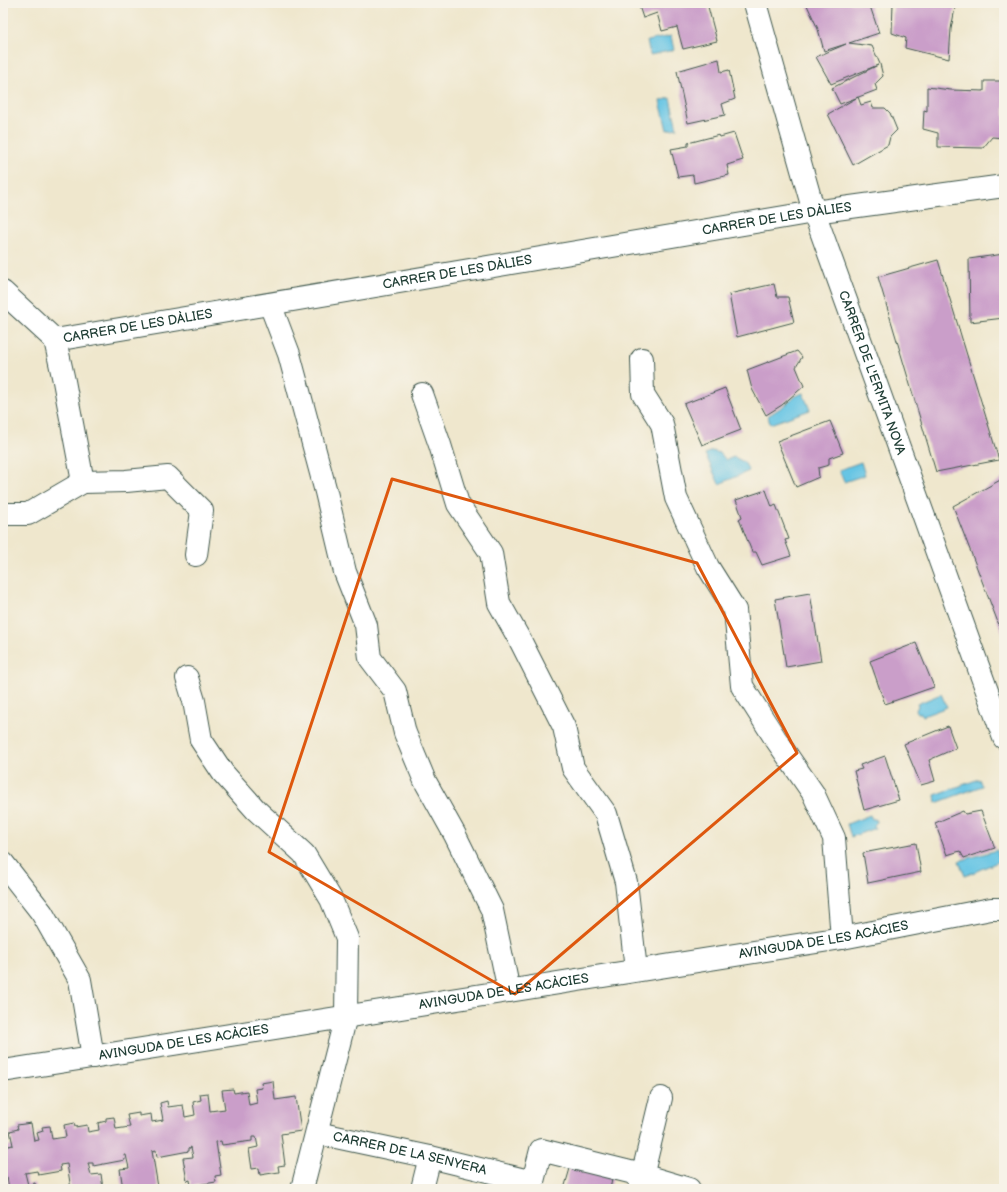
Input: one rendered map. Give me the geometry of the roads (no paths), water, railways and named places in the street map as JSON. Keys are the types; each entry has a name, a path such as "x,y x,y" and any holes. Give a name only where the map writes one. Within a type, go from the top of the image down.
{"street":[{"name":"CARRER DE L'ERMITA NOVA","path":"755,3 814,212 1004,738"},
{"name":"CARRER DE LES DÀLIES","path":"82,482 55,340 814,212 1004,186"},
{"path":"3,292 55,340"},
{"path":"270,304 289,354 326,492 345,572 366,625 370,658 395,691 405,733 425,781 455,835 492,910 509,990"},
{"path":"642,359 643,394 662,424 676,498 708,567 735,610 742,686 775,738 813,793 834,838 842,938"},
{"path":"422,394 440,445 458,504 491,553 500,603 564,727 573,768 606,814 626,882 636,970"},
{"path":"3,514 28,514 82,482 126,481 168,477 202,511 196,555"},
{"path":"187,678 194,701 201,740 223,773 256,810 304,854 331,899 347,938 346,1016 302,1189"},
{"path":"3,863 42,913 80,980 93,1056"},
{"name":"AVINGUDA DE LES ACÀCIES","path":"3,1071 842,938 992,909 1004,909"},
{"path":"660,1098 641,1182 689,1189"},
{"name":"CARRER DE LA SENYERA","path":"317,1133 430,1157 532,1185 541,1150 641,1182"},
{"path":"422,1189 430,1157"}],"water":[{"path":"671,36 674,50 650,55 647,41"},
{"path":"670,98 677,128 667,130 660,101"},
{"path":"803,393 810,410 770,424 768,416 796,396"},
{"path":"712,451 720,453 726,460 734,457 744,462 749,471 719,484 705,454"},
{"path":"861,462 865,475 844,482 839,470"},
{"path":"941,694 947,707 923,716 921,713 918,713 916,710 918,706 917,704"},
{"path":"979,779 982,786 936,803 935,795"},
{"path":"870,815 872,819 875,819 877,822 874,825 875,828 851,837 847,824"},
{"path":"997,850 1000,861 965,876 959,861"}]}
